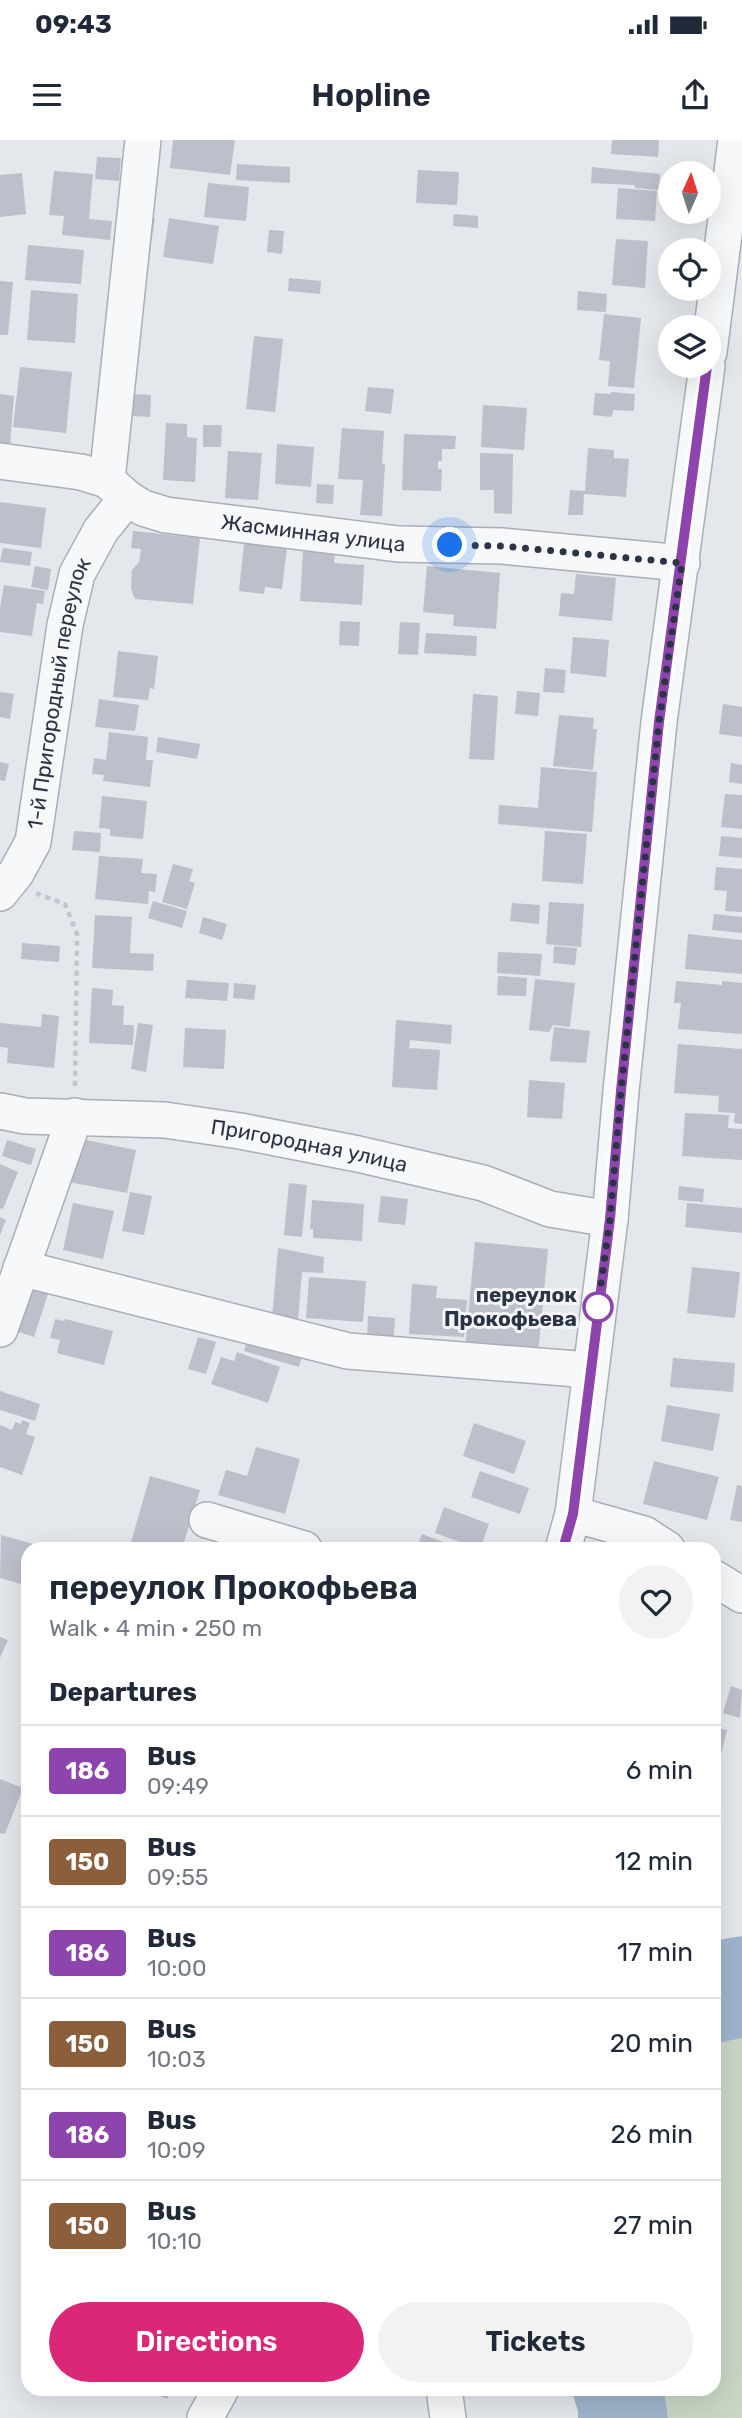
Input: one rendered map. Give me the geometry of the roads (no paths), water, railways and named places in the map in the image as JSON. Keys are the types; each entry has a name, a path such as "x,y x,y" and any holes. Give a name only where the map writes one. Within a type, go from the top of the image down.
{"street":[{"path":"117,489 143,140"},
{"path":"714,315 736,140"},
{"path":"565,1542 573,1514 610,1219 659,722 705,378"},
{"name":"Жасминная улица","path":"0,461 81,472 117,489 143,508 166,515 398,544 502,546 682,563"},
{"name":"1-й Пригородный переулок","path":"6,885 33,842 65,625 77,574 101,530 117,489"},
{"path":"12,1114 42,1133 51,1156 54,1174"},
{"name":"Пригородная улица","path":"12,1114 165,1120 240,1130 483,1183 550,1209 610,1219"},
{"path":"0,1329 75,1116"},
{"path":"20,1268 348,1351 590,1370"},
{"path":"573,1514 644,1534 656,1542"},
{"path":"207,1520 281,1542"},
{"path":"721,1582 742,1595"},
{"path":"205,2418 217,2396"},
{"path":"445,2396 448,2418"}],"water":[{"path":"742,1936 742,2038 721,2042 721,1940"},
{"path":"573,2396 665,2396 668,2418 578,2418"}],"place":[{"name":"переулок Прокофьева","path":"598,1307"}]}
